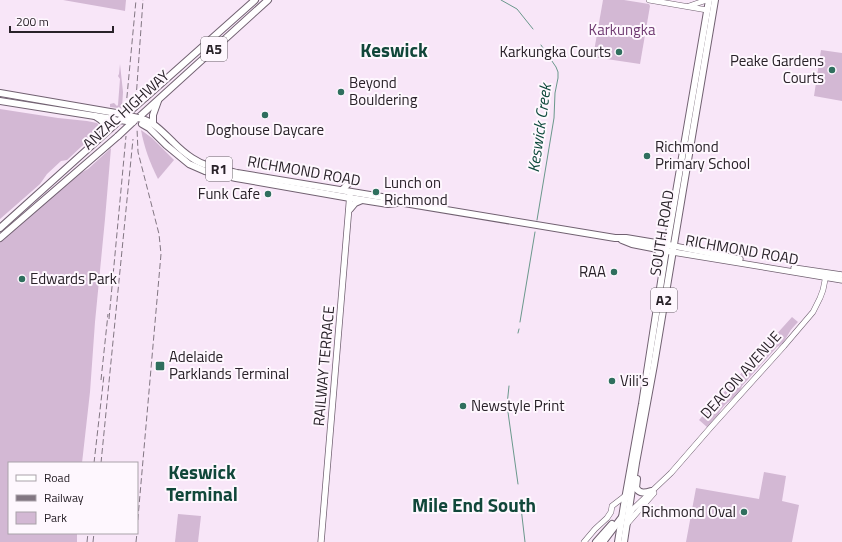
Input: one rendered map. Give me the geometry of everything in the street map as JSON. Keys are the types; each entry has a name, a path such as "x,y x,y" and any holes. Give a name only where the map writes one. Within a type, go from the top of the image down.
{"main road":[{"name":"ANZAC HIGHWAY","path":"126,115 255,0"},
{"name":"ANZAC HIGHWAY","path":"0,238 133,122 138,118 143,119 160,98 268,0"},
{"name":"SOUTH ROAD","path":"708,0 710,10"},
{"name":"SOUTH ROAD","path":"624,542 626,504 636,463 654,365 670,248 710,10 715,0"},
{"path":"0,95 10,98 12,103"},
{"name":"R1","path":"0,95 116,119 126,115 138,118"},
{"path":"153,123 153,115 160,98"},
{"name":"R1","path":"0,101 133,122"},
{"path":"92,115 101,120 104,124 105,128 102,135"},
{"name":"ANZAC HIGHWAY","path":"0,228 102,135 116,119"},
{"name":"RICHMOND ROAD","path":"143,119 149,128 166,145 182,155 214,167 342,193 362,200 388,204 398,202"},
{"name":"RICHMOND ROAD","path":"133,122 143,119 153,123 173,143 182,155"},
{"path":"350,181 342,193 348,201 350,207 362,200"},
{"name":"RICHMOND ROAD","path":"350,195 388,198 398,202 615,238 626,238 670,248 826,275 842,280"},
{"name":"RAILWAY TERRACE","path":"320,542 350,195"},
{"path":"16,214 21,220"},
{"name":"RICHMOND ROAD","path":"615,238 632,244 657,249 670,248"},
{"name":"SOUTH ROAD","path":"626,504 625,496 642,404 663,269 670,248"},
{"path":"657,249 660,254 663,269"},
{"name":"RICHMOND ROAD","path":"826,275 842,275"},
{"path":"636,463 639,470 636,486 637,489 642,493 651,492"},
{"path":"596,542 626,504"},
{"path":"603,542 624,521"},
{"name":"SOUTH ROAD","path":"618,542 624,521"}],"street":[{"path":"649,0 710,10"},
{"path":"688,7 708,0"},
{"name":"DEACON AVENUE","path":"624,521 633,509 659,485 784,346 812,312 820,298 826,275"},
{"name":"DEACON AVENUE","path":"624,521 651,497 659,485"},
{"path":"584,542 595,529 608,518 612,506 625,496"}],"green space":[{"path":"63,0 126,0 125,11"},
{"name":"Karkungka","path":"603,0 624,0 649,4 650,6 640,64 593,57"},
{"name":"Peake Gardens Courts","path":"821,50 842,53 842,101 814,96"},
{"path":"120,64 123,92 122,108 120,109 110,107 110,104 114,103 117,106 118,105 120,79 118,76"},
{"path":"0,109 87,121 97,123 100,127 96,133 67,160 61,161 47,174 40,184 0,219"},
{"path":"141,130 152,138 174,160 158,179 152,167"},
{"path":"111,148 90,392 82,462 8,462 8,534 77,534 77,542 0,542 0,240 75,176 88,169"},
{"path":"792,317 798,322 781,345 777,347 742,386 738,394 724,406 707,427 699,420"},
{"name":"Richmond Oval","path":"764,472 786,476 782,501 799,505 792,542 686,542 696,488 759,499"},
{"path":"178,514 201,516 198,542 175,542"}],"waterway":[{"name":"Keswick Creek","path":"501,0 517,9 533,29"},
{"name":"Keswick Creek","path":"537,220 554,118 555,93 558,78 556,67 541,45"},
{"name":"Keswick Creek","path":"520,322 535,232"},
{"name":"Keswick Creek","path":"518,333 519,329"},
{"name":"Keswick Creek","path":"509,386 507,405 518,484"},
{"name":"Keswick Creek","path":"520,499 525,542"}],"railway":[{"path":"126,107 136,0"},
{"path":"136,99 143,0"},
{"path":"137,128 138,152 159,234 161,254 138,518"},
{"path":"109,319 126,136"},
{"path":"101,462 133,139"},
{"path":"101,380 108,314"},
{"path":"94,462 104,375"},
{"path":"87,542 88,534"},
{"path":"93,542 94,534"},
{"path":"136,542 137,534"}],"place":[{"name":"Karkungka Courts","path":"619,52"},
{"name":"Peake Gardens Courts","path":"832,70"},
{"name":"Beyond Bouldering","path":"341,92"},
{"name":"Doghouse Daycare","path":"265,115"},
{"name":"Richmond Primary School","path":"647,156"},
{"name":"Lunch on Richmond","path":"376,192"},
{"name":"Funk Cafe","path":"268,194"},
{"name":"RAA","path":"614,272"},
{"name":"Edwards Park","path":"22,279"},
{"name":"Adelaide Parklands Terminal","path":"160,366"},
{"name":"Vili's","path":"612,381"},
{"name":"Newstyle Print","path":"463,406"},
{"name":"Richmond Oval","path":"744,512"}],"district":[{"name":"Keswick","path":"394,50"},
{"name":"Keswick Terminal","path":"202,483"},
{"name":"Mile End South","path":"474,505"}]}
